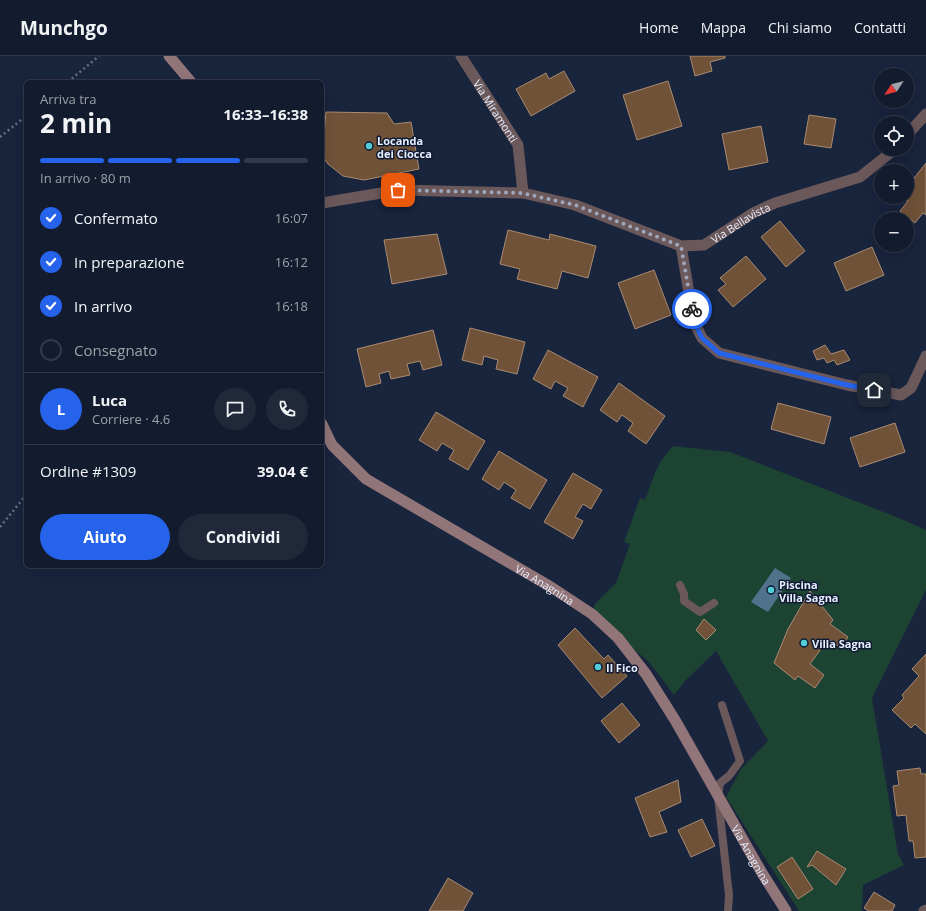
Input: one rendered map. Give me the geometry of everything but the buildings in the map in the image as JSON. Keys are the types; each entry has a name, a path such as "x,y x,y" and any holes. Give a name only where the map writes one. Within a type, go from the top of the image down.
{"main road":[{"path":"169,56 189,80"},
{"name":"Via Anagnina","path":"324,428 332,445 366,479 562,594 592,614 618,638 646,674 762,873 786,911"}],"street":[{"name":"Via Miramonti","path":"461,56 518,145 522,193"},
{"path":"914,127 926,114"},
{"name":"Via Bellavista","path":"324,204 398,190 522,193 575,205 681,246 704,245 758,210 775,203 860,177 886,156"},
{"path":"681,246 694,322 702,338 719,353 847,385 901,395 911,388 926,356"}],"lane":[{"path":"680,585 684,594 684,601 700,612 714,603"},
{"path":"718,797 720,783 729,776 740,761 722,705"},
{"name":"Via Anagnina","path":"718,797 729,895 728,911"}],"path":[{"path":"70,80 99,56"},
{"path":"0,137 24,118"},
{"path":"0,527 24,497"}],"green space":[{"path":"673,446 730,452 926,530 926,590 872,698 898,854 904,865 863,885 862,911 799,911 726,797 741,769 768,741 716,651 685,681 674,695 649,662 592,614 595,604 616,583 630,544 624,542 640,498 645,500 661,461"}],"water":[{"name":"Piscina Villa Sagna","path":"775,568 791,578 768,612 751,602"}],"way so far":[{"path":"398,190 522,193 575,205 681,246 692,309"}],"place":[{"name":"Locanda dei Ciocca","path":"369,146"},
{"name":"Piscina Villa Sagna","path":"771,590"},
{"name":"Villa Sagna","path":"804,643"},
{"name":"Il Fico","path":"598,667"}],"route":[{"path":"692,309 694,322 702,338 719,353 847,385 874,390"}]}
